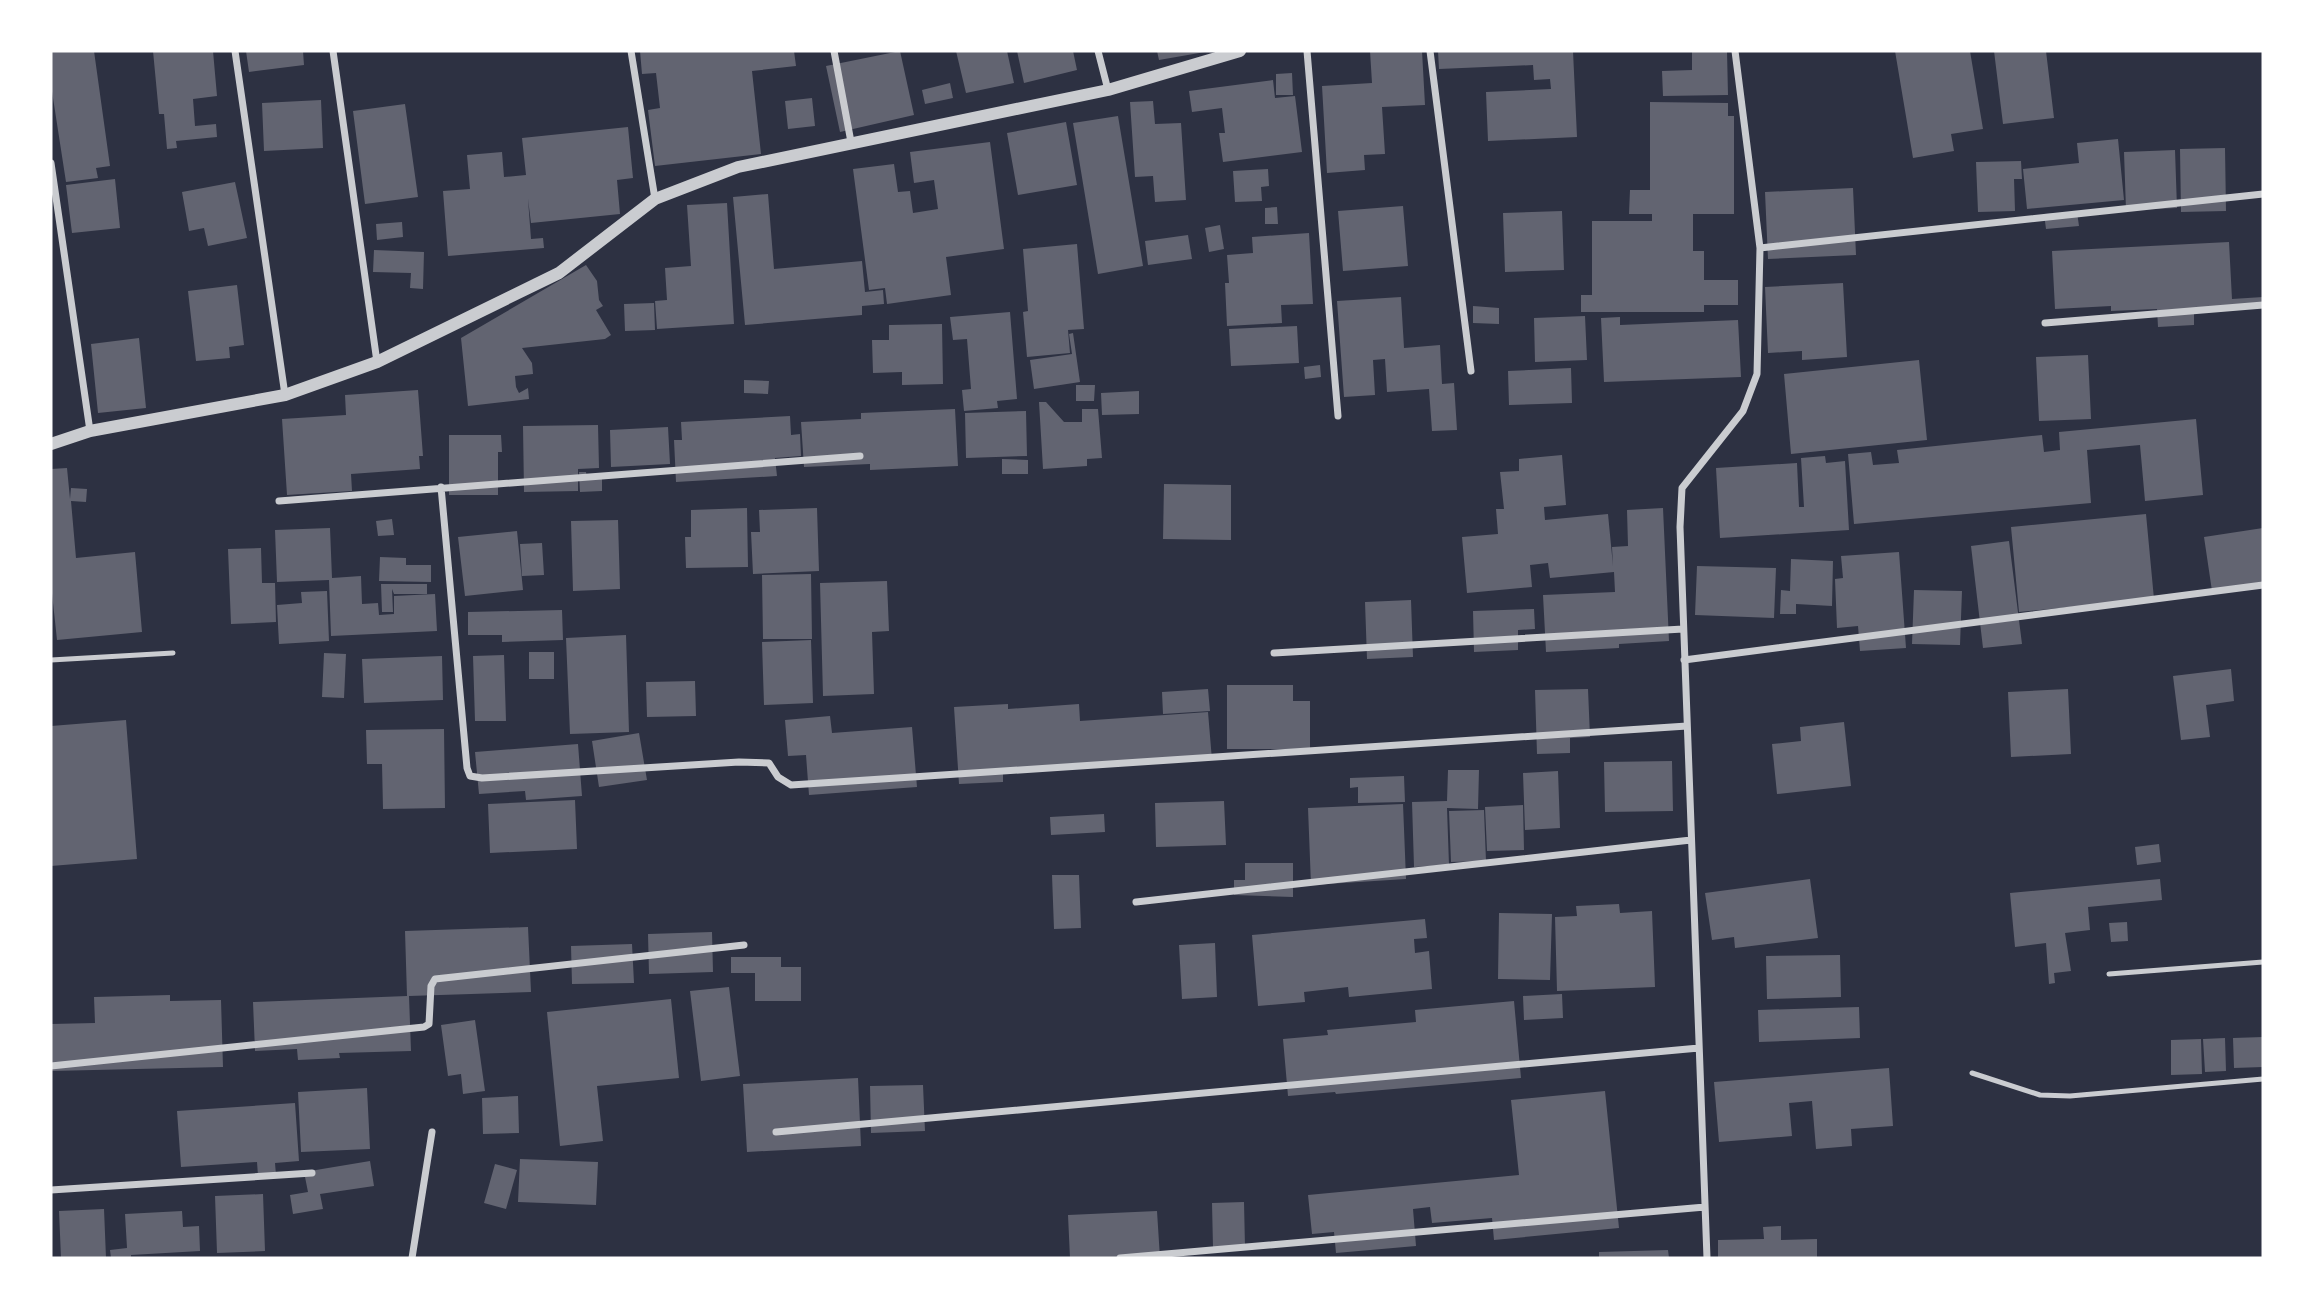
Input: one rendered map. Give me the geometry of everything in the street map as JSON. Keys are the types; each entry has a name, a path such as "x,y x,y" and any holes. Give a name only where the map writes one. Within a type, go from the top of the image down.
{"street":[{"path":"235,51 285,396"},
{"path":"333,51 377,362"},
{"path":"631,51 655,199"},
{"path":"834,51 851,142"},
{"path":"1098,51 1108,90"},
{"path":"51,444 90,432 285,396 377,362 559,273 655,199 738,167 1108,90 1237,51"},
{"path":"1307,51 1338,416"},
{"path":"1430,51 1471,371"},
{"path":"1707,1258 1680,527 1682,488 1743,411 1757,374 1760,248 1735,51"},
{"path":"51,163 90,432"},
{"path":"1760,248 2263,194"},
{"path":"2045,323 2263,306"},
{"path":"279,501 860,456"},
{"path":"441,487 467,768 470,776 482,778 759,762 769,763 778,777 791,785 1687,726"},
{"path":"1684,660 2263,585"},
{"path":"1275,653 1683,629"},
{"path":"1136,902 1691,840"},
{"path":"51,1066 424,1027 429,1024 431,986 435,979 744,945"},
{"path":"776,1132 1699,1048"},
{"path":"412,1258 432,1132"},
{"path":"51,1190 312,1173"},
{"path":"1120,1258 1705,1207"}],"lane":[{"path":"51,660 173,653"},
{"path":"2109,974 2263,962"},
{"path":"1972,1073 2040,1095 2263,1079"}],"building":[{"path":"51,51 94,51 110,166 96,168 98,178 66,182 51,85"},
{"path":"153,51 213,51 217,96 193,99 195,126 216,124 217,137 176,141 177,148 167,149 164,114 159,114"},
{"path":"246,51 303,51 304,65 249,72"},
{"path":"640,51 794,51 796,66 752,71 761,154 655,166 648,110 660,108 656,73 642,74"},
{"path":"900,51 914,115 840,132 826,66"},
{"path":"956,51 1007,51 1014,83 966,93"},
{"path":"1017,51 1073,51 1077,70 1024,83"},
{"path":"1157,51 1205,51 1205,52 1159,60"},
{"path":"1370,51 1422,51 1425,105 1382,107 1385,154 1364,155 1365,170 1327,173 1322,86 1372,83"},
{"path":"1438,51 1573,51 1577,137 1488,141 1486,92 1551,89 1550,79 1534,80 1533,65 1439,69"},
{"path":"1727,51 1728,95 1663,96 1662,71 1692,70 1692,52"},
{"path":"1895,51 1970,51 1983,129 1951,134 1954,151 1913,158"},
{"path":"1994,51 2046,51 2054,118 2003,124"},
{"path":"1292,73 1293,95 1276,95 1276,74"},
{"path":"1273,80 1275,98 1295,96 1302,152 1223,162 1219,133 1225,133 1222,108 1192,112 1189,91"},
{"path":"950,83 953,98 925,104 922,90"},
{"path":"812,98 815,126 788,129 785,101"},
{"path":"321,100 323,148 264,151 262,103"},
{"path":"1153,101 1155,124 1181,123 1186,200 1155,202 1153,176 1135,177 1130,102"},
{"path":"1650,102 1728,103 1728,116 1734,116 1734,214 1693,214 1693,251 1704,251 1704,280 1738,280 1738,305 1704,305 1704,312 1581,312 1581,295 1592,295 1592,221 1652,221 1652,214 1629,214 1630,190 1650,190"},
{"path":"405,104 418,197 365,204 353,111"},
{"path":"1118,116 1143,266 1098,274 1073,123"},
{"path":"1066,122 1077,185 1018,195 1007,133"},
{"path":"628,127 633,178 617,180 620,214 531,223 528,199 531,239 543,238 544,248 448,256 443,191 470,189 467,155 502,152 504,177 526,175 522,138"},
{"path":"2118,139 2124,200 2027,209 2023,169 2079,163 2077,143"},
{"path":"990,142 1004,249 946,257 951,295 887,304 885,288 869,290 853,169 894,164 898,192 910,191 913,213 938,209 934,180 914,183 910,152"},
{"path":"2225,148 2226,211 2181,212 2180,149"},
{"path":"2175,150 2177,208 2126,210 2124,152"},
{"path":"2021,161 2022,179 2014,179 2015,211 1978,212 1976,162"},
{"path":"1268,169 1269,186 1261,187 1262,201 1235,202 1233,171"},
{"path":"115,179 120,228 72,233 66,185"},
{"path":"235,182 247,238 208,246 204,228 189,231 182,192"},
{"path":"1853,188 1856,255 1768,259 1765,192"},
{"path":"768,194 774,269 862,261 865,292 883,290 884,304 862,306 862,315 745,325 733,197"},
{"path":"727,203 734,324 657,329 655,301 667,300 665,268 691,266 687,205"},
{"path":"1403,206 1408,266 1343,271 1338,211"},
{"path":"1277,207 1278,224 1265,224 1265,208"},
{"path":"1562,211 1564,270 1505,272 1503,213"},
{"path":"2077,212 2079,226 2046,229 2044,214"},
{"path":"402,222 403,237 377,240 376,224"},
{"path":"1220,225 1224,249 1209,252 1205,228"},
{"path":"1309,233 1313,304 1281,305 1282,323 1227,326 1227,255 1253,253 1252,237"},
{"path":"1188,235 1192,259 1148,265 1145,241"},
{"path":"2229,242 2232,299 2263,297 2263,308 2194,312 2194,325 2158,327 2157,309 2111,311 2111,306 2055,309 2052,251"},
{"path":"1077,244 1084,329 1068,330 1070,353 1027,357 1023,312 1028,311 1023,249"},
{"path":"374,250 424,252 423,289 410,288 411,273 373,272"},
{"path":"586,265 597,281 599,300 603,306 596,310 611,335 605,339 522,348 532,363 533,374 515,376 516,387 519,393 528,388 529,399 468,406 461,338"},
{"path":"1843,283 1847,357 1802,360 1802,351 1768,353 1765,287"},
{"path":"237,285 244,345 229,347 230,358 196,361 188,291"},
{"path":"1401,297 1404,348 1440,345 1442,384 1454,383 1457,430 1432,431 1429,389 1387,392 1385,359 1373,360 1375,395 1344,397 1337,301"},
{"path":"654,303 655,330 625,331 624,304"},
{"path":"1473,306 1499,308 1499,324 1473,323"},
{"path":"1010,312 1017,399 997,401 998,408 964,411 962,390 971,389 967,339 953,340 950,317"},
{"path":"1585,316 1587,360 1535,362 1534,318"},
{"path":"1620,317 1620,325 1738,320 1741,377 1604,382 1601,318"},
{"path":"942,324 943,384 902,385 902,372 873,373 872,340 889,340 889,325"},
{"path":"1297,326 1299,363 1231,366 1229,329"},
{"path":"1073,333 1080,382 1034,389 1030,360 1072,354 1069,334"},
{"path":"139,338 146,408 98,413 91,344"},
{"path":"2088,355 2091,419 2039,421 2036,357"},
{"path":"1919,360 1927,440 1791,454 1784,374"},
{"path":"1320,365 1321,377 1305,379 1304,367"},
{"path":"1571,368 1572,403 1509,405 1508,371"},
{"path":"744,380 769,381 768,394 744,393"},
{"path":"1076,385 1095,385 1094,401 1076,401"},
{"path":"418,390 423,456 419,456 420,469 351,474 352,491 287,495 282,419 346,415 345,395"},
{"path":"1139,391 1139,414 1102,415 1101,393"},
{"path":"1039,402 1046,402 1064,422 1082,422 1082,409 1098,409 1102,458 1087,459 1087,466 1043,469"},
{"path":"955,409 958,466 870,470 870,464 804,467 801,422 861,419 861,413"},
{"path":"1026,411 1027,456 966,458 965,413"},
{"path":"790,416 791,435 800,434 801,456 775,458 777,476 676,482 674,440 682,440 681,422"},
{"path":"2196,419 2203,495 2145,501 2140,445 2087,450 2091,503 1854,524 1848,454 1871,452 1873,465 1899,463 1897,450 2042,435 2044,452 2060,450 2059,432"},
{"path":"598,425 599,468 578,469 578,491 524,492 523,426"},
{"path":"668,427 670,464 611,467 610,430"},
{"path":"449,435 501,435 502,452 498,452 498,495 449,495"},
{"path":"1562,455 1566,505 1544,507 1545,520 1608,514 1613,566 1612,547 1628,546 1627,510 1663,508 1669,641 1619,644 1619,648 1546,652 1543,595 1615,592 1614,572 1550,578 1548,563 1530,565 1532,587 1467,593 1462,537 1498,534 1496,509 1504,509 1500,472 1519,471 1519,459"},
{"path":"1825,456 1826,463 1845,461 1849,530 1720,538 1716,468 1797,463 1799,507 1804,507 1801,458"},
{"path":"1002,459 1028,460 1028,474 1002,474"},
{"path":"67,468 70,499 71,488 87,489 86,502 71,501 76,558 135,552 142,632 57,640 51,584 51,469"},
{"path":"579,472 586,472 587,478 602,478 602,491 580,492"},
{"path":"1164,484 1231,485 1231,540 1163,539"},
{"path":"747,508 748,567 686,568 685,537 691,537 691,510"},
{"path":"817,508 819,571 753,574 751,532 760,532 759,510"},
{"path":"2146,514 2154,599 2019,612 2011,527"},
{"path":"392,519 394,535 378,536 376,521"},
{"path":"618,520 620,589 573,591 571,521"},
{"path":"330,528 332,578 361,576 362,604 378,603 379,615 394,614 394,596 435,594 437,631 331,636 329,580 277,582 275,530"},
{"path":"2263,528 2263,583 2212,591 2204,537"},
{"path":"517,531 523,590 465,596 458,537"},
{"path":"2009,541 2022,644 1983,648 1971,546"},
{"path":"542,543 544,575 522,576 520,544"},
{"path":"261,548 262,583 275,583 276,622 231,624 228,549"},
{"path":"1899,552 1906,648 1860,651 1858,626 1837,628 1835,579 1843,578 1841,556"},
{"path":"380,557 406,558 406,565 431,565 431,582 379,581"},
{"path":"1791,559 1833,561 1832,606 1796,604 1796,614 1780,614 1781,590 1790,591"},
{"path":"1697,566 1776,568 1774,618 1695,615"},
{"path":"811,574 812,639 763,639 762,575"},
{"path":"887,581 889,631 872,632 874,694 823,696 820,583"},
{"path":"381,584 427,584 427,594 394,594 392,589 393,612 382,612"},
{"path":"1914,590 1962,591 1960,645 1912,644"},
{"path":"327,591 329,641 279,644 277,605 302,603 301,592"},
{"path":"1411,600 1413,657 1367,659 1365,602"},
{"path":"1534,609 1535,629 1518,630 1518,650 1474,652 1473,611"},
{"path":"562,610 563,640 502,642 502,635 468,635 468,612"},
{"path":"626,635 629,732 570,734 566,638"},
{"path":"811,640 813,703 764,705 762,642"},
{"path":"529,652 554,652 554,679 529,679"},
{"path":"324,653 346,654 344,698 322,697"},
{"path":"504,655 506,721 475,721 473,656"},
{"path":"442,656 443,700 364,703 362,659"},
{"path":"2231,669 2234,701 2206,705 2210,737 2181,740 2173,676"},
{"path":"695,681 696,716 647,717 646,682"},
{"path":"1227,685 1293,685 1293,701 1310,701 1310,749 1227,749"},
{"path":"1208,689 1210,711 1163,714 1162,692"},
{"path":"1588,689 1590,737 1570,738 1570,753 1537,754 1535,690"},
{"path":"2068,689 2071,754 2011,757 2008,692"},
{"path":"1008,704 1008,709 1079,704 1080,721 1208,712 1212,760 1003,773 1003,782 959,784 954,707"},
{"path":"830,716 832,733 912,727 917,787 809,795 806,755 788,756 785,720"},
{"path":"126,720 137,859 51,866 51,726"},
{"path":"1844,722 1851,786 1777,794 1772,744 1801,741 1800,727"},
{"path":"444,729 445,808 383,809 382,764 367,764 366,730"},
{"path":"639,733 647,780 599,787 592,741"},
{"path":"578,744 582,796 526,800 525,791 479,794 475,752"},
{"path":"1672,761 1673,811 1605,812 1604,762"},
{"path":"1448,770 1479,770 1478,809 1447,808 1449,865 1414,867 1412,802 1447,801"},
{"path":"1558,771 1560,828 1525,830 1523,773"},
{"path":"1404,776 1405,802 1358,803 1358,787 1350,788 1350,778"},
{"path":"575,800 577,849 490,853 488,804"},
{"path":"1224,801 1226,845 1156,847 1155,803"},
{"path":"1403,804 1406,879 1311,885 1308,808"},
{"path":"1523,805 1524,850 1487,851 1485,807"},
{"path":"1484,810 1486,861 1451,862 1449,811"},
{"path":"1104,814 1105,832 1051,835 1050,817"},
{"path":"2159,844 2161,862 2137,865 2135,847"},
{"path":"1245,863 1293,863 1293,897 1234,895 1234,880 1245,880"},
{"path":"1052,875 1079,875 1081,928 1054,929"},
{"path":"1810,879 1818,938 1735,948 1734,937 1712,940 1705,893"},
{"path":"2160,879 2162,900 2088,907 2090,930 2065,933 2071,971 2054,973 2055,983 2049,984 2046,943 2015,947 2010,893"},
{"path":"1619,904 1620,913 1652,911 1655,987 1557,991 1555,917 1577,916 1576,906"},
{"path":"1499,913 1552,914 1550,980 1498,979"},
{"path":"1425,919 1427,938 1414,939 1415,953 1429,951 1432,989 1349,997 1348,987 1304,992 1305,1002 1258,1006 1252,935"},
{"path":"2127,922 2128,941 2111,942 2109,923"},
{"path":"528,927 531,992 409,996 411,1051 339,1053 340,1058 298,1060 297,1049 255,1051 253,1002 407,996 405,931"},
{"path":"712,932 713,972 649,974 648,934"},
{"path":"1215,943 1217,997 1182,999 1179,945"},
{"path":"632,944 634,983 572,984 571,946"},
{"path":"1840,955 1841,997 1767,999 1766,956"},
{"path":"731,957 781,957 781,967 801,967 801,1001 755,1001 755,973 731,973"},
{"path":"729,987 740,1076 701,1081 690,991"},
{"path":"1562,994 1563,1018 1524,1020 1523,996"},
{"path":"170,995 170,1001 221,1000 223,1067 51,1071 51,1024 95,1023 94,997"},
{"path":"671,999 679,1078 597,1086 603,1141 560,1146 547,1012"},
{"path":"1514,1001 1521,1078 1288,1096 1283,1039 1328,1035 1327,1030 1416,1022 1415,1010"},
{"path":"1859,1007 1860,1038 1759,1042 1758,1010"},
{"path":"475,1020 485,1091 463,1094 461,1074 448,1076 441,1025"},
{"path":"2263,1037 2263,1067 2234,1068 2233,1038"},
{"path":"2225,1038 2226,1071 2205,1072 2203,1039"},
{"path":"2201,1039 2202,1074 2171,1075 2171,1040"},
{"path":"1889,1068 1893,1126 1851,1129 1852,1146 1816,1149 1812,1101 1789,1103 1792,1136 1719,1142 1714,1082"},
{"path":"858,1078 861,1146 747,1152 743,1084"},
{"path":"923,1085 925,1131 871,1133 870,1086"},
{"path":"367,1088 370,1149 301,1152 298,1092"},
{"path":"1605,1091 1619,1228 1494,1240 1492,1218 1432,1223 1430,1207 1413,1209 1416,1246 1336,1253 1334,1232 1312,1234 1308,1195 1519,1175 1511,1100"},
{"path":"518,1096 519,1133 483,1134 482,1098"},
{"path":"295,1103 299,1161 275,1163 276,1175 258,1176 257,1162 181,1167 177,1111"},
{"path":"520,1159 598,1162 596,1205 518,1202"},
{"path":"370,1161 374,1186 320,1194 323,1209 293,1214 290,1195 308,1192 304,1172"},
{"path":"495,1164 517,1170 506,1209 484,1203"},
{"path":"263,1194 265,1251 217,1253 215,1196"},
{"path":"1244,1202 1245,1247 1213,1248 1212,1203"},
{"path":"104,1209 106,1258 61,1258 59,1211"},
{"path":"182,1211 183,1227 199,1226 200,1251 111,1258 110,1250 127,1248 125,1214"},
{"path":"1157,1211 1160,1258 1070,1258 1068,1215"},
{"path":"1781,1226 1781,1240 1817,1239 1817,1258 1718,1258 1718,1240 1764,1239 1763,1227"},
{"path":"1668,1250 1669,1258 1599,1258 1599,1252"}]}
